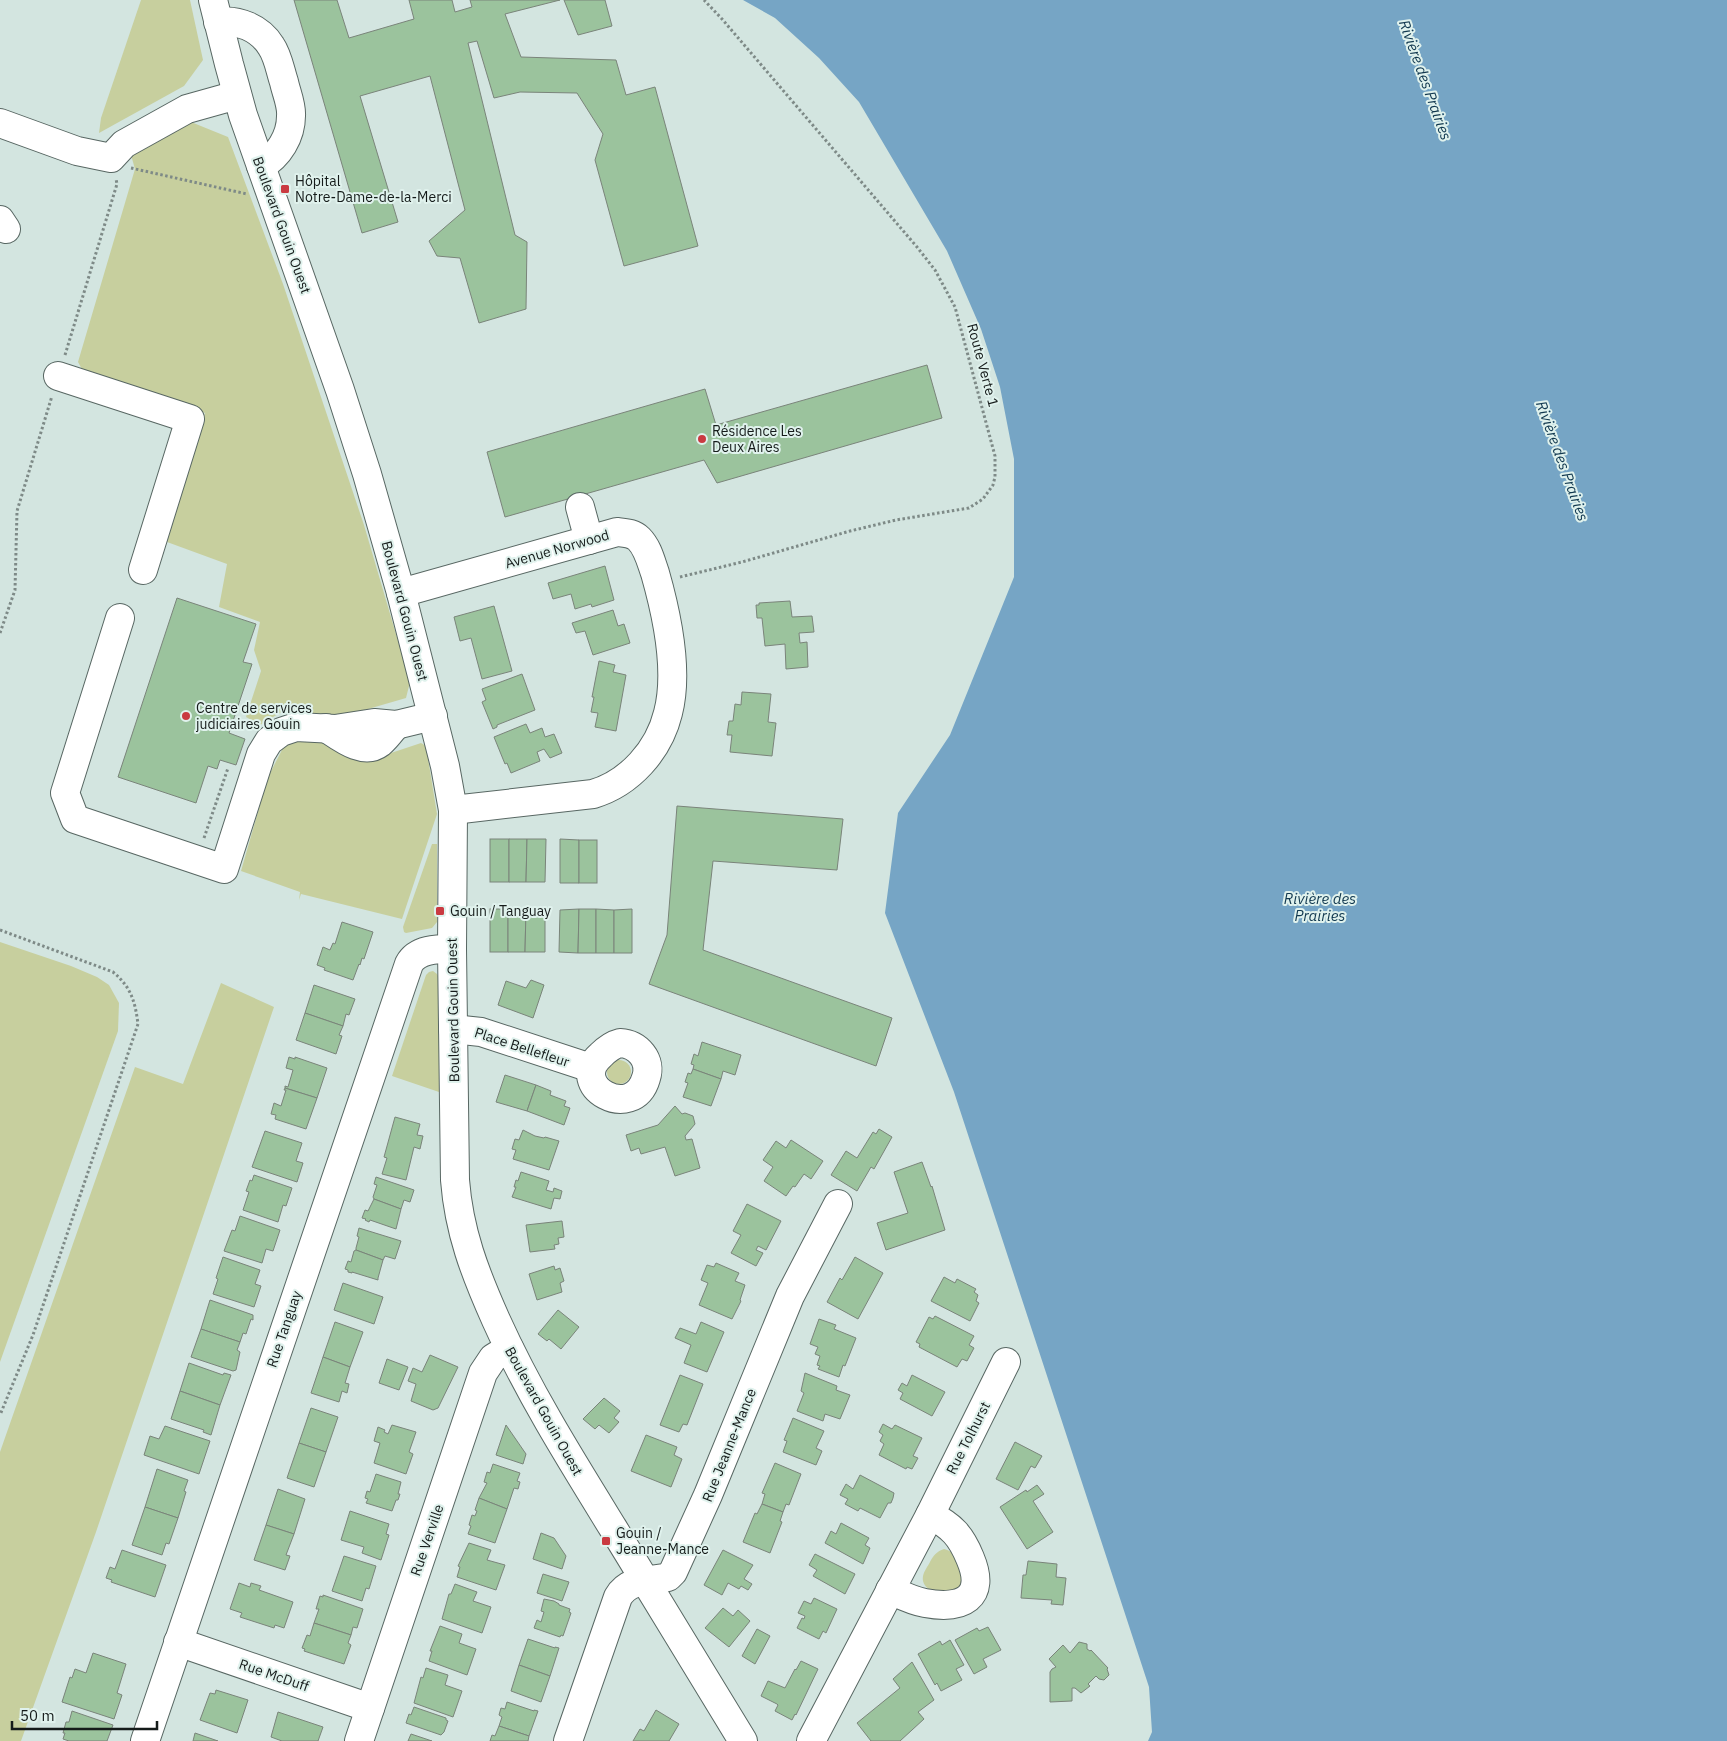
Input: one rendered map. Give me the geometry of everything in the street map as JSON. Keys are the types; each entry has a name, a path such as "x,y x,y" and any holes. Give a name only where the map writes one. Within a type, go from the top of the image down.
{"street":[{"name":"Boulevard Gouin Ouest","path":"216,11 237,95 340,390 369,482 402,593 445,766 452,810 455,1166 459,1217 467,1248 479,1282 509,1348 555,1435 744,1741"},
{"path":"216,11 254,30 272,46 278,62 292,116 288,132 279,152 261,166"},
{"path":"0,123 77,151 111,158 124,144 187,110 237,95"},
{"path":"58,376 190,419 143,570"},
{"path":"580,507 589,540"},
{"name":"Avenue Norwood","path":"402,593 609,534 627,533 638,538 649,555 662,599 672,669 671,698 660,736 645,759 635,770 612,787 594,794 452,810"},
{"path":"120,618 65,793 75,820 224,869 261,754 268,741 281,732 296,727 326,728 352,744 364,747 380,743 396,725 433,716"},
{"name":"Rue Tanguay","path":"144,1741 409,964 412,958 423,952 452,949"},
{"name":"Place Bellefleur","path":"454,1028 481,1032 591,1068"},
{"name":"Rue Jeanne-Mance","path":"568,1741 614,1604 621,1592 628,1586 644,1580 668,1577 674,1572 708,1495 790,1296 838,1204"},
{"name":"Rue Verville","path":"359,1741 483,1373 493,1358 509,1348"},
{"name":"Rue Tolhurst","path":"811,1741 930,1515 1006,1362"},
{"path":"890,1590 909,1598 932,1604 960,1603 973,1593 976,1584 975,1571 962,1542 953,1529 930,1515"},
{"name":"Rue McDuff","path":"178,1642 370,1708"}],"path":[{"name":"Route Verte 1","path":"678,578 850,531 896,520 969,508 976,505 989,493 995,477 995,456 959,321 952,300 939,275 799,108 704,0"},
{"path":"111,158 123,166 252,196"},
{"path":"197,860 228,768"},
{"path":"0,930 113,972 124,982 135,1003 138,1024 33,1335 0,1415"}],"green space":[{"path":"141,0 190,0 203,60 184,86 99,133 101,118"},
{"path":"191,122 228,137 283,284 364,525 410,682 406,698 344,716 283,711 260,725 246,717 261,671 254,650 260,622 219,607 227,564 167,542 205,413 83,371 78,362 135,169 131,155"},
{"path":"302,738 318,741 342,753 382,756 421,743 426,746 437,814 402,919 301,894 299,900 300,892 241,871 268,777 284,746"},
{"path":"432,844 437,844 437,922 432,928 406,933 403,927"},
{"path":"0,942 71,966 97,977 109,985 119,1003 118,1031 0,1362"},
{"path":"433,971 439,978 439,1092 392,1076 426,975"},
{"path":"221,983 274,1007 96,1532 21,1741 0,1741 0,1452 135,1067 183,1084"},
{"path":"619,1060 624,1061 630,1067 630,1077 624,1083 619,1084 614,1083 608,1077 607,1072 608,1067 614,1061"},
{"path":"944,1549 953,1553 956,1557 964,1581 955,1590 943,1593 926,1587 923,1582 923,1576 934,1556"}],"water":[{"name":"Rivière des Prairies","path":"743,0 1727,0 1727,1741 1148,1741 1152,1732 1149,1687 954,1092 885,913 898,813 950,735 1014,577 1014,459 1000,387 981,329 947,251 859,102 819,58 775,18"}],"building":[{"path":"294,0 337,0 349,38 414,19 409,0 452,0 455,12 472,7 470,0 560,0 505,14 521,57 616,60 626,95 655,87 698,246 624,266 595,160 603,134 577,93 520,92 494,98 477,41 468,43 515,235 527,242 526,309 479,323 460,258 437,256 429,241 465,210 430,76 360,96 398,222 362,233"},
{"path":"564,0 605,0 612,26 578,35"},
{"name":"Résidence Les Deux Aires","path":"927,365 942,418 717,483 704,460 505,517 487,452 705,389 716,425"},
{"path":"605,566 614,600 592,607 591,604 575,609 571,594 553,599 548,583"},
{"name":"Centre de services judiciaires Gouin","path":"177,598 256,624 243,662 252,664 229,733 245,739 236,765 220,760 217,769 208,766 196,803 118,777"},
{"path":"790,601 792,617 812,616 814,632 799,633 800,643 807,642 808,667 786,669 785,644 765,646 762,618 757,618 756,605 759,605 759,603"},
{"path":"494,606 512,671 482,679 471,638 460,641 454,617"},
{"path":"613,610 618,626 624,624 630,643 593,655 585,631 576,633 572,623"},
{"path":"599,661 615,665 613,672 626,675 616,731 595,727 598,713 591,712"},
{"path":"522,674 535,710 497,725 493,729 482,702 486,700 482,689"},
{"path":"742,692 771,694 768,722 776,723 772,756 730,752 732,735 727,735 729,721 733,721 735,704 741,705"},
{"path":"526,724 530,733 542,728 545,737 554,734 562,753 550,758 544,749 537,752 540,761 511,773 507,763 505,764 494,737"},
{"path":"677,806 843,819 837,870 713,861 703,950 892,1018 876,1066 649,984 667,935"},
{"path":"490,839 509,839 509,882 490,882"},
{"path":"509,839 527,839 526,882 509,882"},
{"path":"527,839 546,839 545,882 526,882"},
{"path":"560,839 579,840 579,883 560,883"},
{"path":"579,840 597,840 597,883 579,883"},
{"path":"490,909 508,909 508,952 490,952"},
{"path":"508,909 526,909 525,952 508,952"},
{"path":"526,909 545,909 545,952 525,952"},
{"path":"579,909 578,953 559,952 560,910"},
{"path":"579,909 596,909 596,953 578,953"},
{"path":"596,909 614,910 614,953 596,953"},
{"path":"632,909 632,953 614,953 614,910"},
{"path":"342,922 373,932 364,959 362,958 353,980 324,970 325,968 317,965 323,947 330,950 333,943 335,944"},
{"path":"531,980 544,985 533,1018 498,1005 506,981 526,988"},
{"path":"314,985 355,999 349,1015 346,1014 343,1026 305,1013"},
{"path":"305,1013 343,1026 339,1035 342,1036 336,1054 296,1040"},
{"path":"702,1042 741,1055 735,1075 723,1071 721,1079 693,1069 694,1065 691,1064 694,1054 698,1056"},
{"path":"289,1057 295,1059 295,1057 327,1068 317,1098 285,1088 285,1086 288,1087 293,1070 286,1068"},
{"path":"693,1069 721,1079 711,1106 683,1097 688,1083 685,1082 688,1073 691,1074"},
{"path":"505,1075 536,1085 527,1111 496,1102"},
{"path":"536,1085 551,1091 550,1095 566,1101 564,1106 570,1108 564,1125 527,1111"},
{"path":"285,1088 317,1098 306,1129 275,1119 276,1115 271,1114 274,1103 281,1106"},
{"path":"675,1106 682,1114 685,1113 693,1116 695,1124 685,1136 686,1140 692,1139 700,1168 675,1176 665,1147 641,1154 639,1148 631,1151 626,1135 658,1125"},
{"path":"395,1117 420,1124 417,1135 423,1136 420,1149 414,1147 406,1180 382,1174 387,1158 384,1157"},
{"path":"879,1129 892,1137 874,1169 871,1167 857,1191 831,1175 846,1151 857,1158 873,1132 876,1134"},
{"path":"523,1130 535,1136 559,1141 549,1170 513,1159 516,1150 512,1149 515,1139 519,1140"},
{"path":"265,1131 302,1143 296,1161 303,1163 297,1182 252,1167"},
{"path":"791,1140 823,1161 811,1179 804,1174 786,1196 764,1181 773,1167 763,1160 776,1141 786,1148"},
{"path":"922,1162 932,1186 945,1230 886,1250 877,1223 908,1213 894,1172"},
{"path":"521,1172 549,1181 546,1190 553,1192 554,1188 562,1191 560,1199 554,1198 551,1209 512,1197 516,1187 514,1187 516,1180 518,1181"},
{"path":"254,1175 292,1188 286,1206 283,1205 278,1222 243,1210 249,1192 246,1191"},
{"path":"376,1177 414,1190 410,1202 404,1200 401,1209 374,1199 377,1185 374,1184"},
{"path":"374,1199 401,1209 396,1229 370,1220 369,1222 362,1218 365,1210 368,1211"},
{"path":"747,1204 781,1221 766,1250 758,1246 756,1250 763,1253 756,1266 731,1253 741,1235 733,1231"},
{"path":"240,1216 280,1230 273,1251 266,1249 262,1263 224,1251 232,1230 235,1231"},
{"path":"562,1221 564,1237 558,1238 559,1244 554,1245 555,1249 530,1252 526,1225"},
{"path":"359,1228 401,1241 395,1259 385,1256 383,1260 356,1250"},
{"path":"356,1250 383,1260 378,1280 348,1272 345,1269 348,1261 351,1262"},
{"path":"223,1257 260,1270 255,1284 261,1286 254,1307 213,1294"},
{"path":"855,1257 883,1273 858,1319 827,1302 840,1278 842,1280"},
{"path":"716,1263 739,1273 735,1281 745,1285 741,1301 732,1319 699,1305 708,1283 701,1280 707,1265 714,1267"},
{"path":"554,1266 555,1270 560,1268 564,1281 560,1283 562,1292 537,1300 529,1274"},
{"path":"944,1277 955,1283 957,1279 976,1289 974,1292 978,1295 976,1301 979,1303 970,1321 931,1301"},
{"path":"343,1283 383,1297 374,1324 334,1310"},
{"path":"210,1300 253,1315 253,1320 251,1319 246,1334 243,1333 240,1342 201,1329"},
{"path":"558,1310 579,1327 561,1349 549,1339 547,1341 538,1334"},
{"path":"935,1316 974,1336 969,1345 974,1348 967,1361 962,1359 957,1367 919,1347 920,1344 916,1342 929,1317 933,1319"},
{"path":"819,1319 836,1325 834,1329 856,1338 839,1377 818,1369 820,1366 817,1365 820,1356 815,1354 818,1347 810,1344"},
{"path":"335,1322 363,1332 350,1367 323,1357"},
{"path":"701,1322 724,1332 707,1372 684,1363 691,1345 675,1338 680,1328 696,1334"},
{"path":"201,1329 240,1342 237,1350 240,1352 236,1370 233,1371 191,1357"},
{"path":"430,1355 458,1367 438,1408 433,1410 411,1401 416,1384 408,1381 413,1368 422,1372"},
{"path":"323,1357 350,1367 345,1383 349,1384 347,1393 342,1391 339,1402 311,1393"},
{"path":"387,1359 408,1367 399,1390 379,1383"},
{"path":"189,1363 223,1375 224,1373 231,1375 220,1405 180,1391"},
{"path":"805,1373 837,1386 836,1390 850,1395 840,1419 825,1414 823,1421 797,1411 804,1393 801,1391"},
{"path":"680,1375 703,1384 687,1425 683,1424 679,1432 660,1425"},
{"path":"912,1375 945,1392 932,1416 900,1399 903,1393 898,1390 902,1383 907,1386"},
{"path":"180,1391 220,1405 211,1435 203,1432 204,1430 171,1419"},
{"path":"604,1398 620,1411 614,1418 619,1422 609,1433 599,1425 595,1429 583,1419"},
{"path":"311,1408 338,1417 326,1452 299,1443"},
{"path":"793,1418 824,1431 816,1448 822,1451 816,1465 783,1452 787,1441 784,1440"},
{"path":"883,1424 892,1429 895,1425 922,1438 913,1456 918,1458 912,1469 907,1467 906,1469 879,1455 884,1444 880,1441 883,1435 879,1432"},
{"path":"392,1425 416,1432 409,1452 413,1454 406,1474 374,1463 380,1443 374,1441 378,1427 385,1430 384,1432 388,1434"},
{"path":"506,1425 526,1454 523,1464 496,1455"},
{"path":"165,1426 210,1441 199,1474 144,1455 150,1436 159,1439"},
{"path":"646,1435 677,1447 674,1455 682,1459 671,1487 631,1471"},
{"path":"1015,1442 1042,1456 1035,1468 1031,1466 1018,1490 996,1479"},
{"path":"299,1443 326,1452 314,1487 287,1478"},
{"path":"775,1463 801,1474 789,1505 786,1504 783,1512 762,1504 765,1494 762,1493"},
{"path":"493,1464 520,1473 517,1481 520,1482 518,1489 514,1488 507,1509 479,1498 487,1483 484,1482 487,1472 490,1473"},
{"path":"157,1469 188,1480 178,1518 145,1507"},
{"path":"376,1474 401,1482 398,1494 400,1494 392,1511 366,1503 368,1499 365,1498 367,1491 370,1492"},
{"path":"860,1475 894,1493 891,1503 888,1503 880,1518 860,1508 858,1511 845,1504 848,1499 840,1495 846,1484 853,1489"},
{"path":"1037,1485 1044,1494 1033,1501 1053,1532 1027,1549 1000,1507"},
{"path":"278,1489 305,1499 294,1534 266,1525"},
{"path":"479,1498 507,1509 495,1543 468,1534 472,1515 475,1516 477,1511 475,1510"},
{"path":"762,1504 783,1512 780,1521 782,1522 770,1553 743,1542 755,1513 757,1514"},
{"path":"145,1507 178,1518 169,1544 166,1543 162,1555 132,1545"},
{"path":"350,1511 389,1524 386,1534 389,1535 381,1560 362,1553 364,1547 341,1540"},
{"path":"841,1523 869,1538 865,1545 870,1548 863,1564 825,1543 831,1531 836,1534"},
{"path":"266,1525 294,1534 286,1555 290,1556 285,1570 254,1560"},
{"path":"541,1533 554,1538 566,1556 562,1569 533,1559"},
{"path":"469,1543 491,1550 487,1560 505,1565 496,1590 457,1577 460,1567 458,1566"},
{"path":"122,1550 166,1565 155,1597 111,1582 112,1580 106,1578 110,1567 115,1569"},
{"path":"723,1550 753,1565 744,1579 752,1584 748,1590 741,1586 739,1589 728,1583 722,1595 704,1585"},
{"path":"815,1554 855,1574 845,1594 813,1576 817,1570 809,1565"},
{"path":"344,1556 376,1566 369,1589 366,1588 362,1601 332,1591"},
{"path":"1028,1561 1057,1564 1056,1577 1066,1578 1063,1605 1051,1604 1052,1600 1021,1598 1023,1575 1026,1575"},
{"path":"543,1574 569,1582 562,1601 537,1593"},
{"path":"239,1583 250,1587 251,1583 261,1586 259,1590 293,1602 284,1628 275,1625 274,1628 240,1617 242,1613 230,1609"},
{"path":"455,1584 477,1592 473,1601 491,1607 482,1633 442,1619 449,1594 451,1594"},
{"path":"323,1595 363,1609 357,1628 353,1627 351,1635 314,1623 319,1609 316,1609 320,1596 323,1597"},
{"path":"814,1598 837,1609 826,1633 823,1631 819,1639 797,1628 805,1616 798,1613 804,1601 811,1604"},
{"path":"544,1599 554,1601 570,1609 569,1612 571,1613 563,1636 561,1635 560,1637 534,1628 537,1620 541,1622 544,1612 541,1611"},
{"path":"723,1608 733,1616 738,1610 750,1621 729,1647 705,1628"},
{"path":"314,1623 351,1635 348,1643 351,1645 344,1664 304,1651 305,1649 302,1648 307,1635 310,1636"},
{"path":"440,1626 462,1634 459,1643 476,1649 467,1675 429,1661 432,1651 430,1651"},
{"path":"988,1627 1001,1650 983,1659 987,1667 974,1674 955,1640 977,1628 979,1631"},
{"path":"757,1629 770,1636 755,1664 742,1656"},
{"path":"528,1639 559,1648 550,1676 519,1665"},
{"path":"950,1640 964,1665 956,1669 962,1680 941,1691 937,1683 935,1685 918,1654 940,1641 942,1645"},
{"path":"1079,1642 1087,1644 1087,1649 1091,1650 1108,1668 1109,1675 1104,1680 1096,1676 1088,1684 1090,1686 1081,1693 1072,1688 1072,1701 1050,1702 1050,1672 1056,1667 1049,1659 1063,1645 1070,1653"},
{"path":"93,1653 126,1664 117,1693 122,1695 114,1719 62,1702 70,1677 72,1678 75,1669 86,1673"},
{"path":"801,1661 818,1669 792,1720 775,1711 777,1704 761,1696 768,1681 785,1688"},
{"path":"912,1662 934,1700 918,1712 924,1719 900,1741 871,1741 857,1723 900,1688 893,1679"},
{"path":"519,1665 550,1676 541,1702 511,1691"},
{"path":"426,1668 448,1675 445,1685 462,1691 453,1717 414,1703 421,1677 423,1678"},
{"path":"216,1690 248,1700 237,1733 200,1720 210,1693 215,1694"},
{"path":"507,1702 538,1711 529,1736 499,1726 502,1717 499,1715 501,1708 505,1709"},
{"path":"414,1707 446,1718 448,1721 444,1732 441,1735 406,1723"},
{"path":"656,1710 679,1724 669,1741 633,1741 640,1729 644,1731"},
{"path":"72,1711 113,1725 107,1741 69,1741 63,1739 66,1722 69,1722"},
{"path":"278,1712 323,1727 318,1741 282,1741 271,1737"},
{"path":"499,1726 529,1736 528,1741 490,1741 492,1735 495,1736"},
{"path":"195,1733 218,1741 193,1741"},
{"path":"411,1734 432,1741 408,1741"}],"place":[{"name":"Hôpital Notre-Dame-de-la-Merci","path":"285,189"},
{"name":"Résidence Les Deux Aires","path":"702,439"},
{"name":"Centre de services judiciaires Gouin","path":"186,716"},
{"name":"Gouin / Tanguay","path":"440,911"},
{"name":"Gouin / Jeanne-Mance","path":"606,1541"}]}
